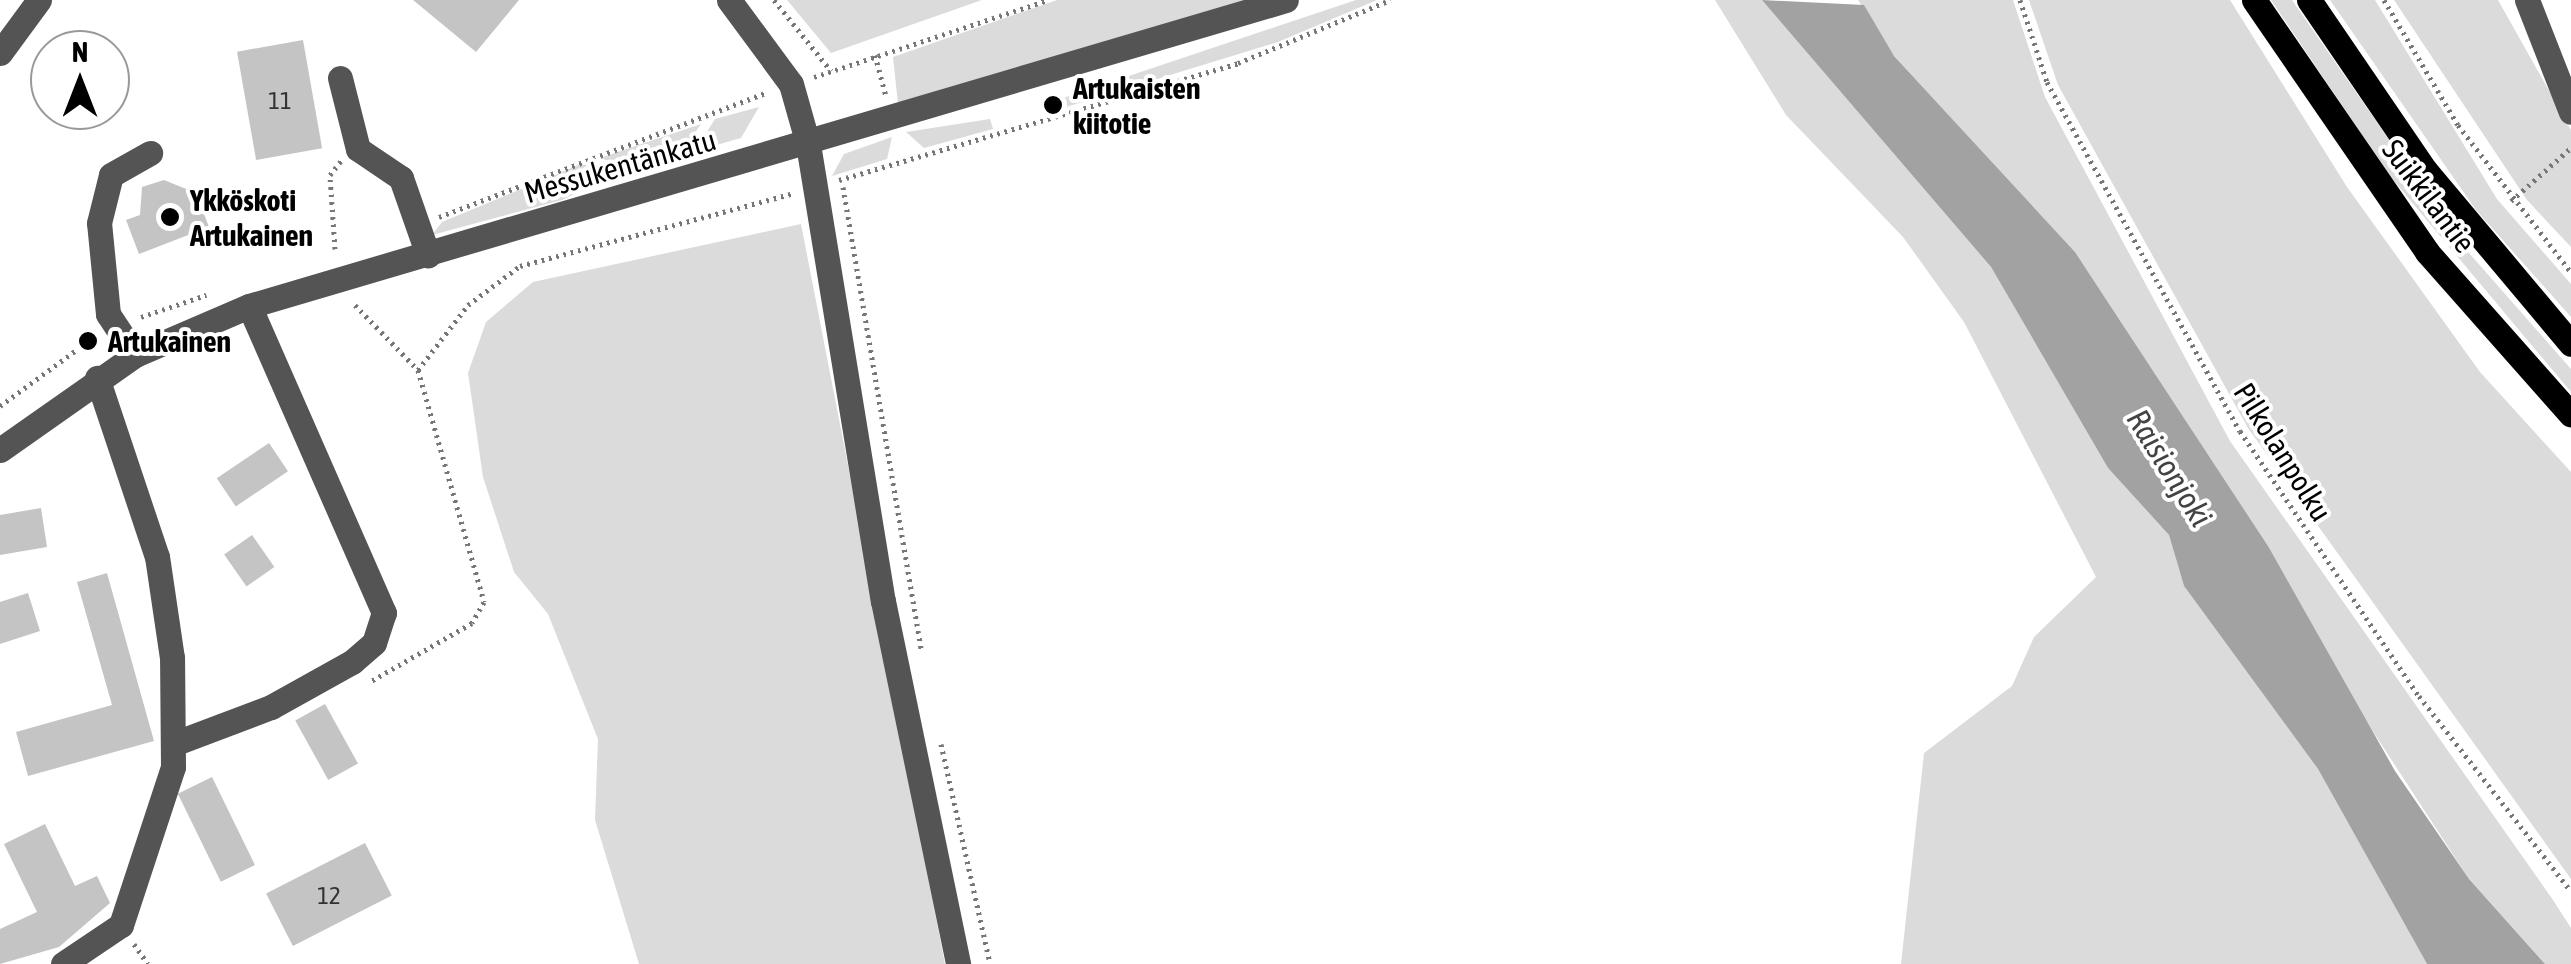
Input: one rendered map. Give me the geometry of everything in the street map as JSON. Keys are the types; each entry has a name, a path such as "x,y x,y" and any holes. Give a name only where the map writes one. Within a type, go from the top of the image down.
{"main road":[{"name":"Suikkilantie","path":"2254,0 2427,252 2571,415"},
{"name":"Suikkilantie","path":"2308,0 2436,184 2571,344"}],"street":[{"path":"0,53 39,0"},
{"path":"729,0 791,84 808,144 883,601 958,964"},
{"name":"Messukentänkatu","path":"0,450 135,355 249,306 1286,0"},
{"path":"2527,0 2571,112"},
{"path":"340,78 358,149 388,162 421,225 428,255"},
{"path":"135,355 117,326 99,223 111,175 150,153"},
{"path":"173,744 271,707 352,662 374,643 384,612 249,306"},
{"path":"63,964 122,925 160,826 173,744 157,556 98,378"}],"path":[{"path":"774,0 831,71"},
{"path":"421,225 791,84 1048,0"},
{"path":"418,370 468,305 520,266 814,188 1238,63 1390,0"},
{"name":"Pilkolanpolku","path":"2020,0 2047,82 2240,430 2419,696 2571,891"},
{"path":"2384,0 2512,201 2571,272"},
{"path":"1053,105 1058,116"},
{"path":"2512,201 2571,148"},
{"path":"349,248 333,251 330,174 358,149"},
{"path":"842,179 925,668"},
{"path":"0,406 117,326 224,289"},
{"path":"352,688 428,652 472,623 484,602 418,370 355,305"},
{"path":"938,732 990,964"}],"shaded area":[{"path":"787,0 982,0 831,53"},
{"path":"1057,0 1248,0 898,104 893,57"},
{"path":"1356,0 1377,0 1278,42 1066,107 1063,98"},
{"path":"1715,0 1762,0 1991,267 2108,468 2169,535 2184,586 2318,769 2427,964 1901,964 1924,753 2012,686 2034,637 2096,577 1964,322 1903,237 1786,115"},
{"path":"1858,0 2013,0 2045,97 2230,441 2553,900 2571,928 2571,964 2545,964 2469,879 2318,647 2268,546 2075,252 1894,56"},
{"path":"2029,0 2230,0 2347,187 2480,372 2571,472 2571,879 2248,428 2058,85"},
{"path":"2271,0 2292,0 2462,245 2571,369 2571,392 2389,175"},
{"path":"2330,0 2375,0 2497,199 2571,284 2571,317 2476,210"},
{"path":"2394,0 2498,0 2571,130 2571,247 2527,200"},
{"path":"759,107 741,138 695,151 715,119"},
{"path":"990,119 993,129 924,148 906,132"},
{"path":"701,124 688,143 618,164 600,158"},
{"path":"892,137 887,159 832,176 844,154"},
{"path":"581,164 616,174 562,200 432,235 442,222"},
{"path":"801,224 945,964 639,964 595,820 598,739 548,614 514,572 483,477 468,373 486,322 533,282"}],"water":[{"name":"Raisionjoki","path":"1762,0 1864,5 1894,56 2075,252 2268,546 2395,771 2469,879 2545,964 2427,964 2318,769 2184,586 2169,535 2108,468 1991,267"}],"building":[{"path":"413,0 519,0 476,52"},
{"path":"303,40 322,148 256,160 237,52"},
{"name":"Ykköskoti Artukainen","path":"164,180 196,193 209,227 139,254 126,220 140,215 142,187"},
{"path":"269,443 288,471 236,506 217,478"},
{"path":"41,508 47,547 0,555 0,515"},
{"path":"252,535 274,567 247,586 224,555"},
{"path":"107,573 154,741 28,776 16,732 112,705 77,582"},
{"path":"28,593 40,631 0,644 0,602"},
{"path":"325,704 358,763 328,780 295,720"},
{"path":"212,777 255,865 221,882 178,794"},
{"path":"45,824 75,886 97,876 110,903 59,947 0,964 0,929 37,912 4,844"},
{"path":"365,843 392,896 293,946 266,893"}],"place":[{"name":"Artukaisten kiitotie","path":"1053,105"},
{"name":"Ykköskoti Artukainen","path":"170,217"},
{"name":"Artukainen","path":"88,341"}]}
